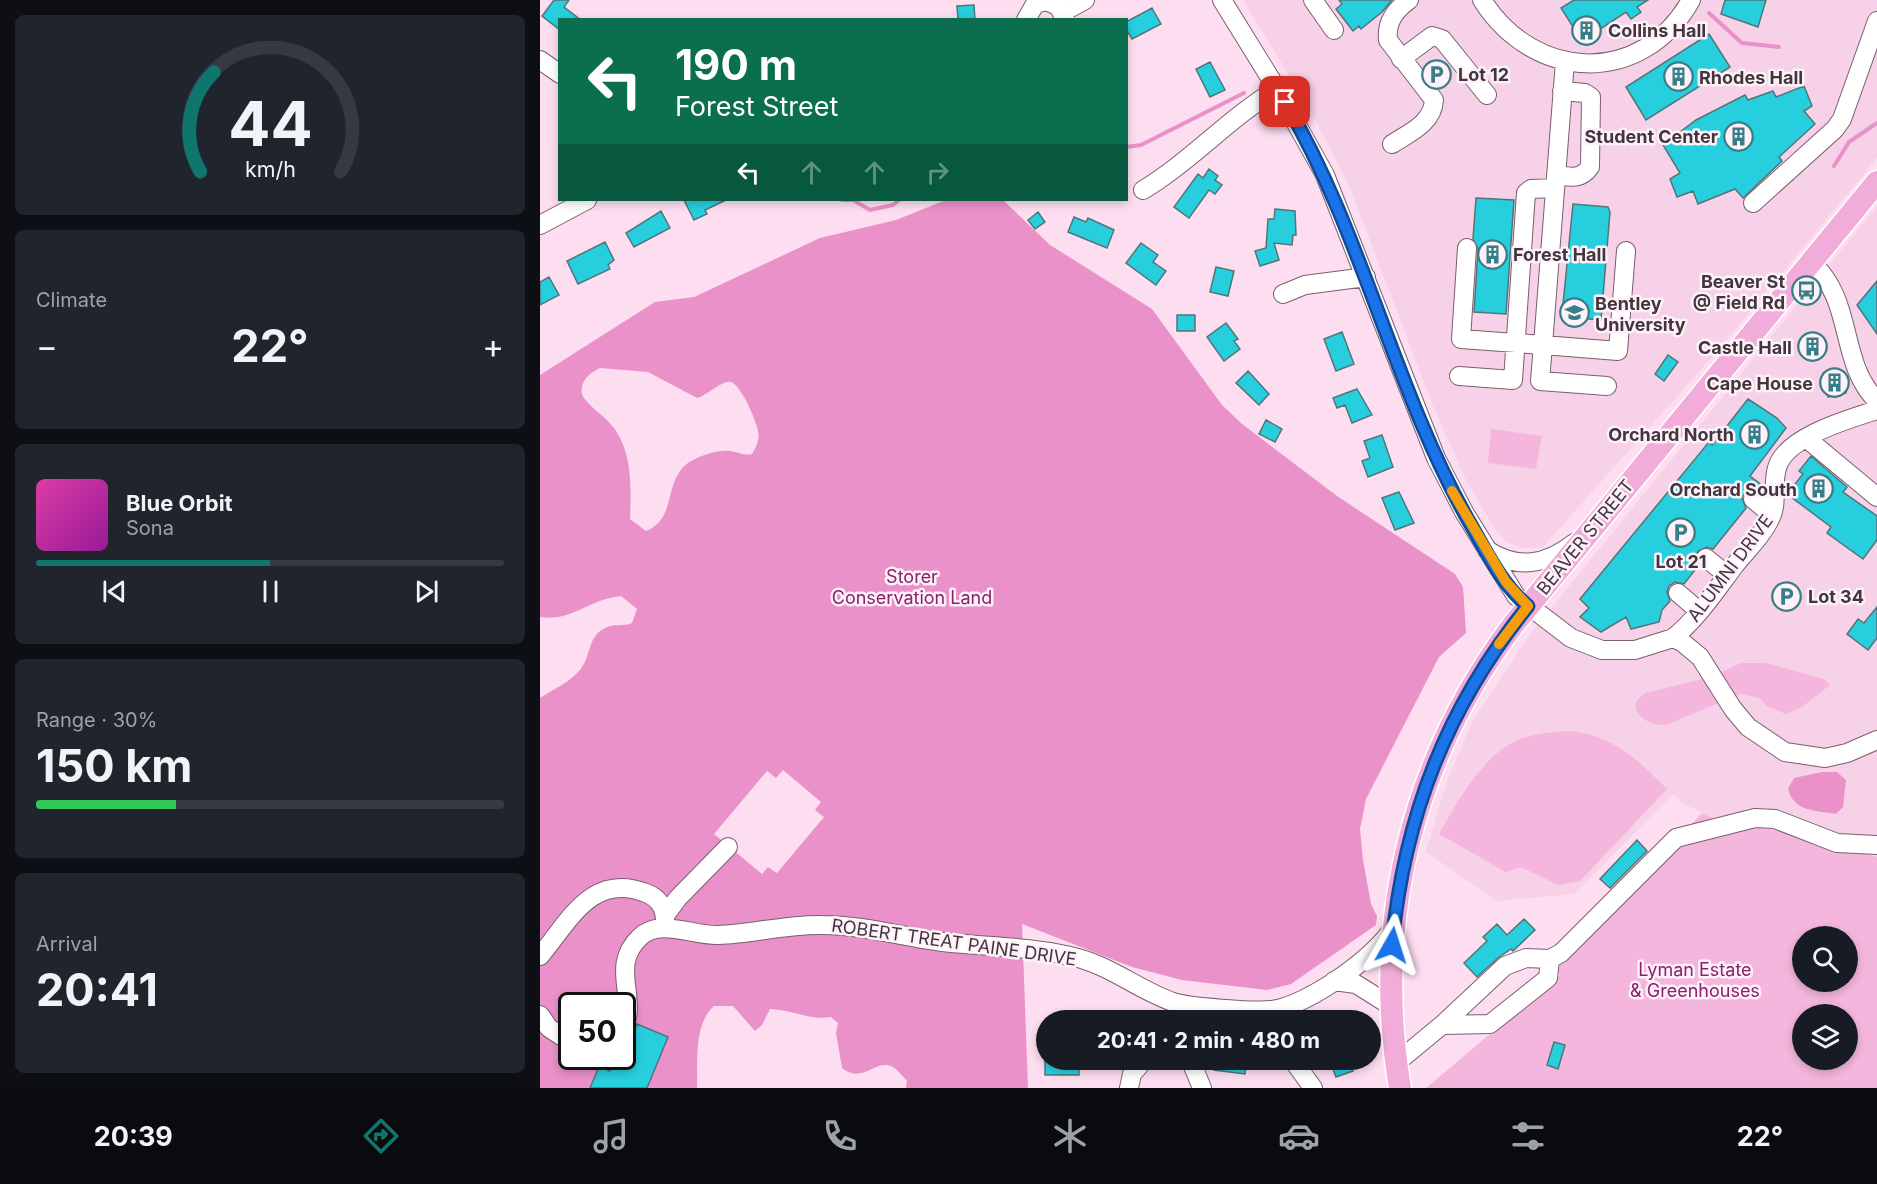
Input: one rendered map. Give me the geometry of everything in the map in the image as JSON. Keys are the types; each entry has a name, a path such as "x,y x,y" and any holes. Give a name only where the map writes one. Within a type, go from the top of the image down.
{"main road":[{"name":"BEAVER STREET","path":"1400,1079 1390,1006 1393,928 1411,832 1440,748 1478,676 1528,606 1877,182"}],"street":[{"path":"1027,18 1030,9 1041,2 1054,3 1064,16 1085,0"},
{"path":"1222,0 1277,89 1325,175 1423,429 1449,486 1484,548 1511,589 1528,606 1571,638 1602,650 1635,650 1673,638 1692,648 1733,709 1748,727 1785,752 1804,757 1825,758 1847,753 1877,740"},
{"path":"1313,0 1334,30"},
{"path":"1392,144 1426,121 1433,110 1434,100 1388,40 1387,30 1396,11 1409,0"},
{"path":"1482,0 1497,21 1517,40 1540,55 1565,61 1589,63 1620,60 1630,55 1666,32 1691,0"},
{"path":"1753,203 1842,119 1877,21"},
{"path":"1401,59 1431,36 1442,39 1487,95"},
{"path":"540,60 558,73"},
{"path":"1565,61 1540,381 1607,386"},
{"path":"1143,190 1168,173 1252,105 1277,89"},
{"path":"1459,376 1513,380 1526,193 1531,189 1585,174 1590,167 1591,97 1585,93 1563,91"},
{"path":"540,225 585,201"},
{"path":"1467,248 1461,339 1618,351 1626,251"},
{"path":"1811,262 1824,275 1835,292 1858,373 1877,401"},
{"path":"1283,294 1305,285 1366,277"},
{"name":"ALUMNI DRIVE","path":"1673,638 1699,611 1772,515 1776,468 1786,453 1806,438 1877,410"},
{"path":"1806,438 1877,497"},
{"path":"1753,500 1772,515"},
{"path":"1484,548 1510,561 1529,564 1541,562 1573,543 1604,515"},
{"path":"1706,558 1727,575"},
{"path":"1678,593 1699,611"},
{"path":"1400,1079 1442,1025 1505,966 1526,958 1550,959 1561,953 1676,838 1755,818 1775,819 1837,843 1877,845"},
{"path":"626,992 624,969 626,957 641,935 666,920 678,898 728,847"},
{"path":"540,956 586,902 595,893 607,888 622,887 650,894 660,902 666,920"},
{"name":"ROBERT TREAT PAINE DRIVE","path":"666,920 689,933 717,935 818,924 848,925 944,942 1034,950 1069,956 1104,966 1183,1010"},
{"name":"ROBERT TREAT PAINE DRIVE","path":"1289,1010 1334,981 1378,948 1393,928"},
{"path":"1442,1025 1482,1026 1497,1020 1548,978 1550,959"},
{"path":"1334,981 1345,980 1356,984 1390,1006"},
{"path":"540,1015 549,1029 558,1034"},
{"path":"1129,1088 1132,1074 1135,1070"},
{"path":"1195,1070 1202,1088"},
{"path":"1300,1070 1313,1088"}],"shaded area":[{"name":"Bentley University","path":"1243,0 1877,0 1877,158 1714,355 1542,548 1521,548 1507,542 1496,531 1465,478 1433,406 1349,185 1308,106"},
{"name":"Storer Conservation Land","path":"944,201 1004,201 1050,245 1152,309 1222,405 1242,424 1337,496 1455,574 1463,587 1466,633 1439,657 1366,799 1360,829 1371,904 1377,916 1376,925 1291,984 1267,990 1182,980 1132,967 1022,924 1028,1088 906,1088 907,1081 893,1067 887,1065 857,1074 842,1068 836,1033 838,1023 831,1017 823,1018 770,1009 762,1025 755,1031 733,1006 714,1006 707,1014 700,1033 697,1088 540,1088 540,698 579,671 599,632 615,625 632,623 637,609 621,596 599,601 562,616 540,617 540,375 655,302 694,297 820,238 896,220","holes":["600,368 648,372 697,398 723,383 731,382 739,389 751,411 758,431 757,443 752,454 717,452 697,458 685,465 673,484 663,516 657,524 646,531 630,519 630,472 625,449 614,428 582,395 582,386 586,378","783,770 821,802 815,810 824,817 777,873 768,867 762,874 714,834 767,771 776,778"]},
{"path":"1877,206 1877,857 1796,833 1723,823 1684,804 1673,794 1574,894 1497,901 1426,852 1447,781 1472,722 1528,637"},
{"path":"1822,772 1837,772 1846,780 1843,807 1836,814 1800,806 1791,797 1788,789 1794,778"}],"green space":[{"path":"1491,429 1542,436 1536,469 1488,463"},
{"path":"1741,663 1766,663 1824,679 1830,685 1802,707 1786,714 1766,706 1760,698 1740,694 1666,725 1649,722 1637,711 1637,700 1645,693 1714,676"},
{"path":"1571,731 1600,738 1613,744 1646,768 1667,789 1580,881 1558,885 1521,867 1506,872 1439,834 1472,780 1506,746 1526,737"},
{"name":"Lyman Estate & Greenhouses","path":"1702,813 1723,823 1796,833 1877,857 1877,1088 1426,1088 1560,975 1554,969"}],"building":[{"path":"554,0 569,0 564,7 578,18 558,18 558,28 542,16"},
{"path":"1339,0 1392,0 1382,12 1361,29 1359,26 1353,31 1336,9 1342,4"},
{"name":"Collins Hall","path":"1574,0 1648,0 1637,7 1641,12 1631,19 1626,12 1582,41 1561,8"},
{"path":"1725,0 1766,0 1758,27 1721,14"},
{"path":"974,5 975,18 958,18 957,6"},
{"path":"1152,8 1161,24 1132,39 1128,32 1128,21"},
{"name":"Rhodes Hall","path":"1709,34 1730,67 1646,120 1626,87"},
{"path":"1210,62 1225,90 1210,97 1196,69"},
{"name":"Student Center","path":"1804,86 1812,106 1804,111 1815,124 1779,157 1782,161 1743,198 1735,189 1698,204 1693,191 1677,197 1670,179 1680,173 1663,145 1696,120 1745,95 1748,100 1773,91 1776,97"},
{"path":"1209,169 1218,176 1215,180 1222,185 1215,194 1209,190 1189,218 1174,207 1198,174 1203,178"},
{"name":"Forest Hall","path":"1476,198 1514,200 1506,314 1474,312 1478,249 1473,239"},
{"path":"684,201 724,201 705,210 707,214 694,220"},
{"path":"1573,204 1608,207 1610,212 1601,320 1564,317 1562,314"},
{"path":"1275,209 1295,211 1296,235 1293,235 1292,245 1274,243 1279,260 1260,266 1255,251 1266,248 1268,219 1274,219"},
{"path":"661,211 670,228 634,247 626,233"},
{"path":"1038,212 1045,222 1035,229 1028,220"},
{"path":"1074,217 1086,222 1088,218 1114,230 1107,248 1068,232"},
{"path":"605,242 614,260 608,265 610,269 578,284 567,261"},
{"path":"1141,243 1158,255 1153,262 1166,271 1156,285 1126,263"},
{"path":"1216,267 1234,271 1228,296 1210,292"},
{"path":"549,277 559,295 540,305 540,282"},
{"path":"1877,281 1877,334 1857,305"},
{"path":"1177,315 1195,315 1195,331 1177,331"},
{"path":"1226,323 1238,339 1234,341 1240,349 1224,361 1207,337"},
{"path":"1342,332 1354,364 1336,371 1324,339"},
{"name":"Castle Hall","path":"1818,334 1822,357 1808,359 1804,336"},
{"path":"1668,355 1678,362 1664,381 1655,374"},
{"name":"Cape House","path":"1840,370 1846,393 1828,397 1823,373"},
{"path":"1248,371 1269,394 1259,405 1236,383"},
{"path":"1357,389 1372,415 1352,423 1345,405 1337,408 1333,398"},
{"name":"Lot 21","path":"1748,399 1777,418 1786,428 1750,476 1764,487 1761,491 1754,488 1745,491 1742,498 1746,508 1713,549 1707,547 1698,551 1695,557 1698,566 1684,584 1675,582 1669,586 1667,592 1670,601 1662,610 1659,622 1631,629 1626,617 1601,632 1580,617 1589,608 1580,599 1709,442 1712,445"},
{"path":"1266,420 1282,429 1275,442 1259,434"},
{"path":"1382,435 1393,467 1368,477 1362,461 1370,458 1364,441"},
{"path":"1811,456 1847,487 1843,492 1877,516 1877,540 1863,559 1827,533 1831,527 1787,494 1803,474 1799,471"},
{"path":"1399,492 1414,523 1395,530 1382,498"},
{"path":"1877,607 1877,638 1868,650 1847,634 1858,619 1864,623"},
{"path":"1637,840 1647,851 1610,888 1600,879"},
{"path":"1524,919 1535,930 1513,951 1511,949 1498,958 1477,977 1464,963 1487,941 1483,937 1497,924 1507,935"},
{"path":"637,1024 668,1037 647,1088 590,1088 598,1070 636,1070"},
{"path":"1554,1042 1565,1045 1558,1069 1547,1065"},
{"path":"1045,1070 1079,1070 1079,1075 1045,1075"},
{"path":"1214,1070 1246,1070 1245,1074"},
{"path":"1333,1070 1353,1071 1336,1077"}],"waterway":[{"path":"1709,13 1742,43 1779,47"},
{"path":"1128,147 1141,145 1244,93"},
{"path":"1834,166 1849,142 1877,123"},
{"path":"855,201 870,210 893,205 898,201"}],"slow traffic":[{"path":"1452,491 1506,582 1516,596 1528,606 1499,644"}],"place":[{"name":"Collins Hall","path":"1587,30"},
{"name":"Lot 12","path":"1437,74"},
{"name":"Rhodes Hall","path":"1678,77"},
{"name":"Student Center","path":"1739,136"},
{"name":"Forest Hall","path":"1492,254"},
{"name":"Beaver St @ Field Rd","path":"1806,291"},
{"name":"Bentley University","path":"1574,313"},
{"name":"Castle Hall","path":"1813,347"},
{"name":"Cape House","path":"1834,383"},
{"name":"Orchard North","path":"1755,434"},
{"name":"Orchard South","path":"1818,489"},
{"name":"Lot 21","path":"1681,532"},
{"name":"Lot 34","path":"1787,596"}],"route":[{"path":"1285,102 1325,175 1340,210 1423,429 1449,486 1506,582 1516,596 1528,606 1468,690 1437,756 1407,849 1397,899 1392,945"}]}
